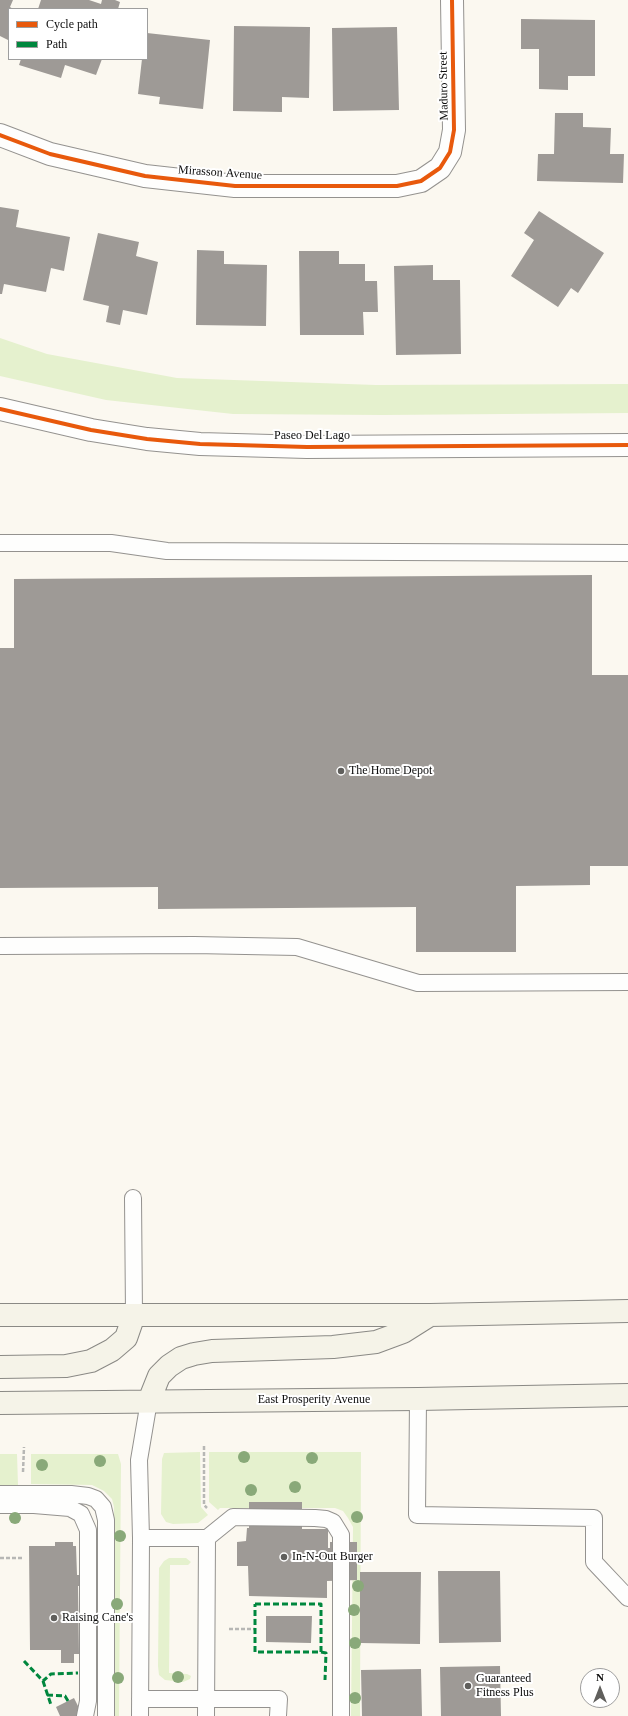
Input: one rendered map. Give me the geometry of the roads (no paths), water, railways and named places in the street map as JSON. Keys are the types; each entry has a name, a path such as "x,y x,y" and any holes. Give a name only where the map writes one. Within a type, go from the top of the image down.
{"main road":[{"path":"0,1315 430,1315 628,1311"},
{"path":"0,1367 66,1366 91,1361 112,1350 126,1338 134,1315"},
{"path":"149,1401 159,1376 181,1358 194,1354 212,1351 333,1347 376,1342 403,1332 430,1315"},
{"name":"East Prosperity Avenue","path":"0,1402 418,1399 628,1395"}],"street":[{"name":"Maduro Street","path":"440,168 450,152 454,130 452,0"},
{"name":"Mirasson Avenue","path":"0,135 50,154 145,176 234,186 398,186 421,181 440,168"},
{"name":"Paseo Del Lago","path":"0,409 91,430 147,439 200,444 307,447 628,445"}],"lane":[{"path":"0,543 111,543 167,551 628,553"},
{"path":"0,946 194,945 297,947 418,983 628,982"},
{"path":"133,1198 134,1315"},
{"path":"418,1399 417,1515 594,1518 594,1562 628,1598"},
{"path":"140,1716 141,1538 139,1460 149,1401"},
{"path":"0,1494 71,1494 88,1496 96,1500 103,1507 106,1520 106,1716"},
{"path":"0,1505 34,1505 70,1508 81,1514 88,1530 88,1700 85,1716"},
{"path":"141,1538 207,1538 233,1517 326,1519 333,1522 341,1535 340,1716"},
{"path":"206,1716 207,1538"},
{"path":"140,1699 279,1699 278,1716"}],"place":[{"name":"The Home Depot","path":"341,771"},
{"name":"In-N-Out Burger","path":"284,1557"},
{"name":"Raising Cane's","path":"54,1618"},
{"name":"Guaranteed Fitness Plus","path":"468,1686"}]}
